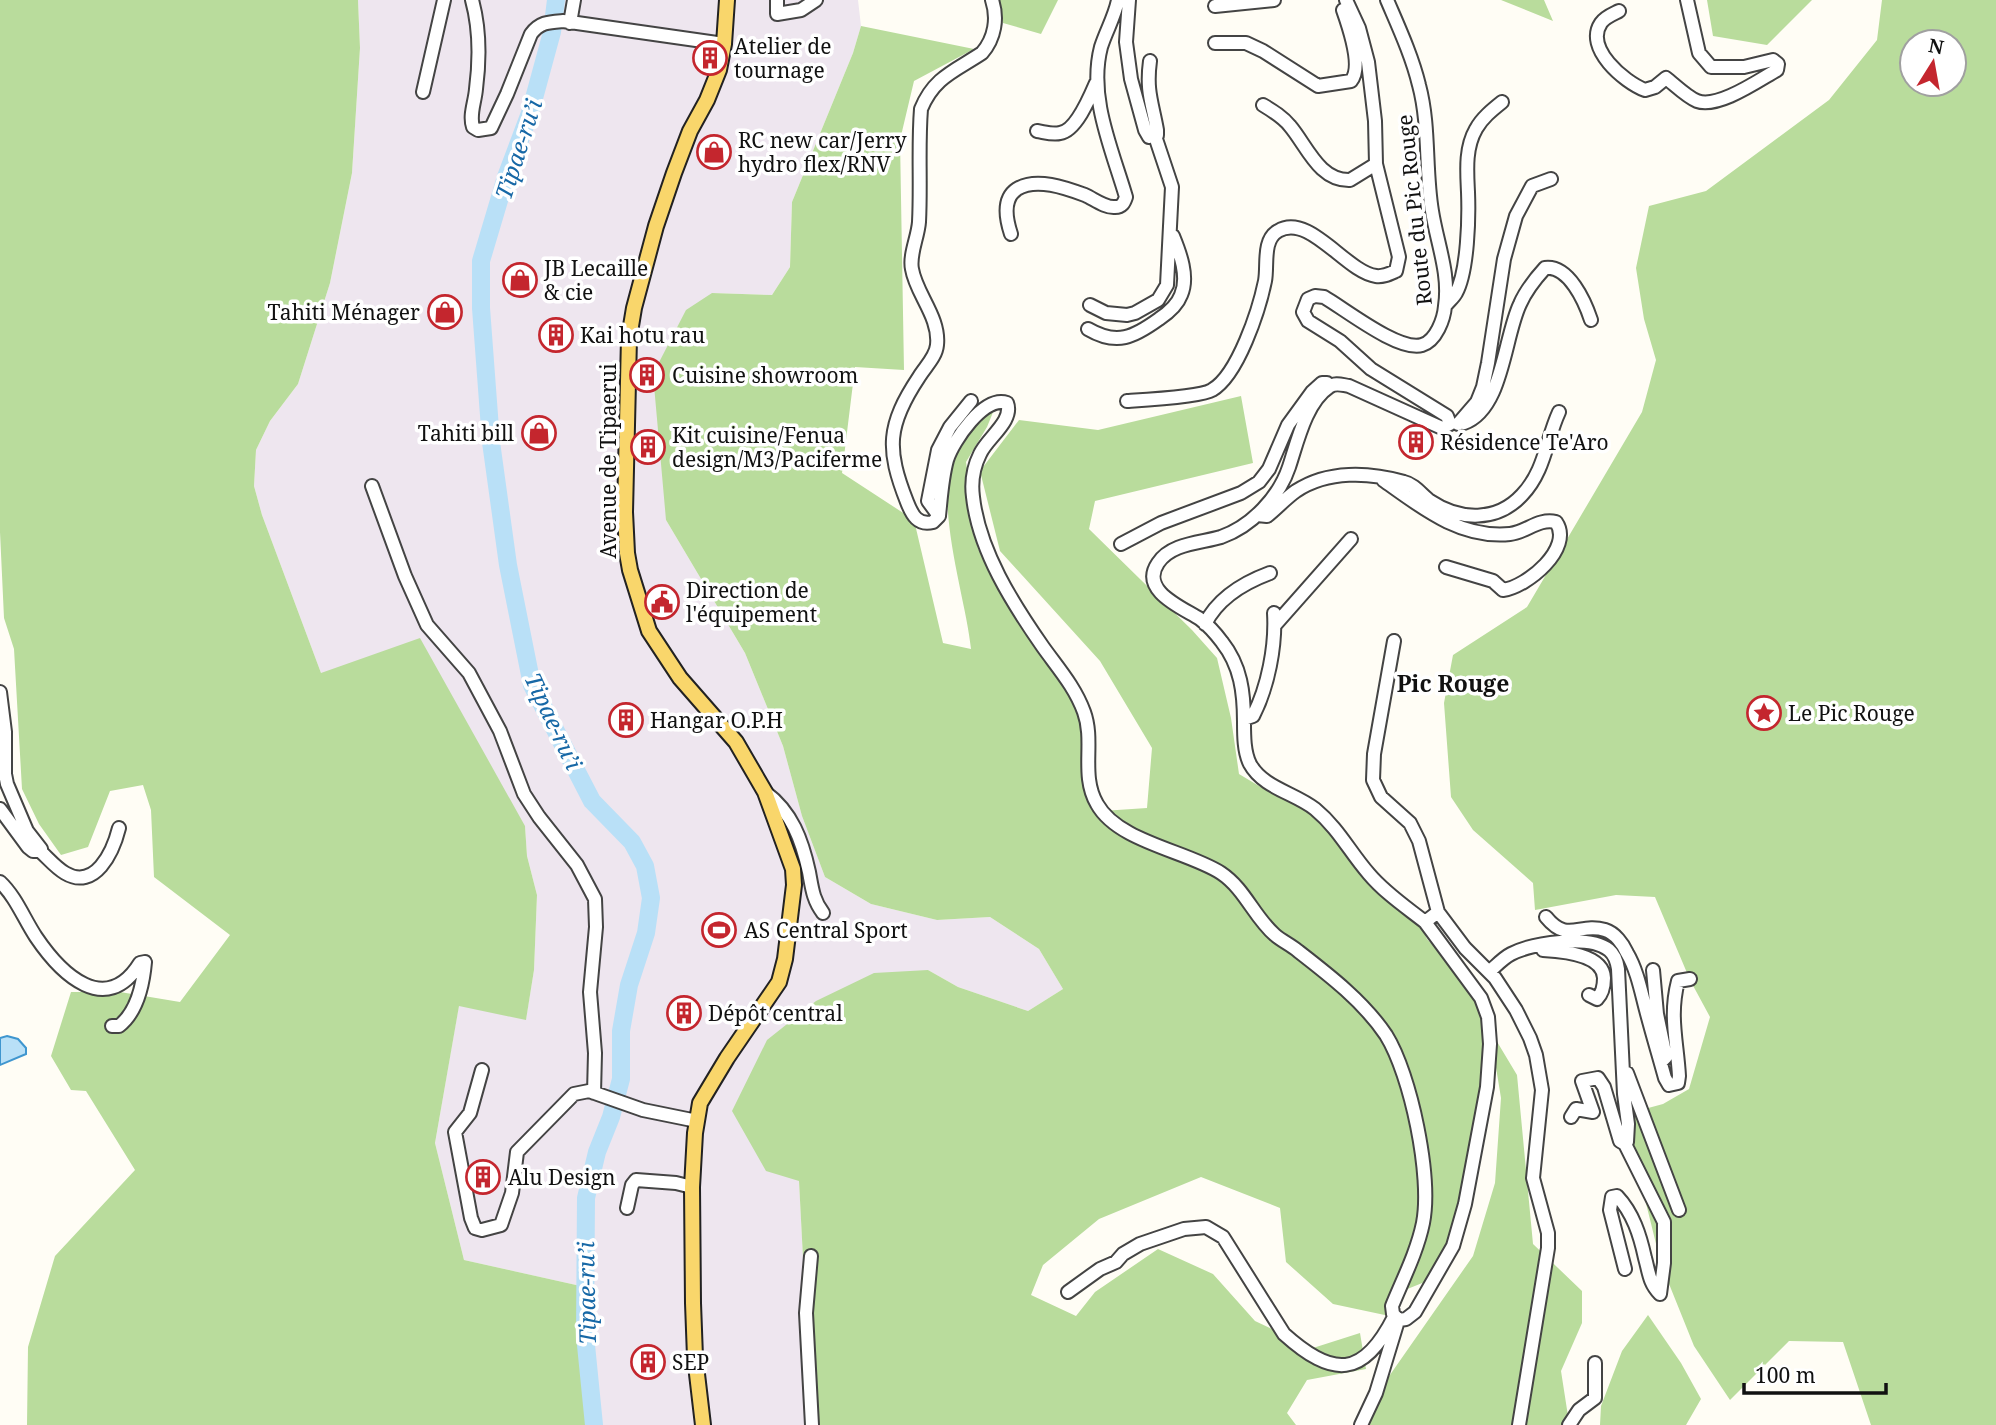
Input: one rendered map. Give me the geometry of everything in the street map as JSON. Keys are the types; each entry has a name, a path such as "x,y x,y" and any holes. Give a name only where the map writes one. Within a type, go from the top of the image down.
{"main road":[{"name":"Avenue de Tipaerui","path":"703,1425 695,1357 692,1187 697,1121 701,1103 712,1081 779,982 785,958 793,869 765,792 736,742 680,678 654,639 641,608 626,553 629,354 634,308 656,226 690,131 707,100 719,69 727,0"}],"street":[{"path":"422,92 444,0"},
{"path":"472,0 479,36 477,88 471,117 473,127 478,130 491,128 531,33 537,25 562,22 724,44"},
{"path":"562,22 574,0"},
{"path":"777,0 777,14 801,10 816,0"},
{"path":"992,0 996,21 987,48 937,82 928,92 921,109 918,225 911,265 915,281 926,302 937,343 934,354 897,412 892,447 897,470 911,511 922,523 933,522 939,516 947,460 958,438 984,408 993,402 1007,403 1009,409 1006,418 981,452 975,468 972,482 973,500 987,546 1001,577 1042,645 1074,688 1084,712 1089,737 1087,767 1090,788 1099,808 1125,830 1220,873 1241,890 1275,935 1296,948 1345,989 1386,1036 1410,1097 1418,1126 1424,1187 1423,1222 1412,1259 1392,1306 1396,1319 1377,1394 1361,1425"},
{"path":"1037,131 1059,134 1069,130 1087,102 1096,83 1101,48 1118,0"},
{"path":"1129,0 1126,42 1131,79 1146,134 1149,137 1155,136"},
{"path":"1215,6 1274,0"},
{"path":"1214,43 1246,43 1318,86 1351,81 1356,63 1339,0"},
{"path":"1127,401 1211,391 1233,368 1254,320 1265,280 1271,237 1277,231 1287,227 1309,233 1372,276 1384,276 1396,271 1399,257 1376,164 1375,121 1368,62 1359,27 1346,0"},
{"name":"Route du Pic Rouge","path":"1387,0 1411,59 1423,100 1432,212 1442,254 1446,305 1442,321 1432,338 1418,346 1383,334 1324,296 1308,299 1303,312 1308,321 1340,341 1371,369 1447,416 1454,424"},
{"path":"1619,11 1601,23 1597,34 1598,47 1620,75 1644,90 1655,87 1666,78 1698,101 1713,101 1727,98 1777,69 1778,64 1773,60 1744,67 1711,67 1699,53 1687,0"},
{"path":"1090,305 1106,313 1127,315 1158,300 1167,285 1172,187 1155,136 1157,130 1147,81 1150,61"},
{"path":"1011,233 1006,217 1009,197 1027,184 1053,186 1085,195 1107,206 1117,207 1124,204 1126,197 1096,83"},
{"path":"1446,305 1457,292 1465,255 1469,227 1469,148 1483,118 1502,102"},
{"path":"1263,106 1276,112 1289,124 1321,169 1332,176 1350,180 1359,177 1376,164"},
{"path":"1454,424 1477,402 1483,387 1504,259 1516,216 1532,186 1551,179"},
{"path":"1088,329 1108,338 1130,337 1141,333 1172,310 1182,294 1183,271 1170,230"},
{"path":"1121,544 1161,523 1241,493 1259,482 1269,469 1288,425 1303,403 1322,383 1349,386 1442,428 1467,423 1480,415 1504,360 1518,306 1530,285 1545,268 1559,270 1576,288 1585,300 1591,320"},
{"path":"1338,384 1329,387 1308,412 1283,484 1257,515 1223,536 1180,547 1158,563 1154,573 1160,592 1166,599 1205,624 1224,645 1239,673 1243,691 1244,741 1250,763 1262,778 1308,804 1331,822 1371,877 1425,922 1466,976 1485,1007 1490,1030 1488,1087 1454,1246 1415,1312 1406,1319 1396,1319"},
{"path":"939,516 928,501 938,450 950,427 971,401"},
{"path":"1257,515 1267,516 1297,490 1334,475 1362,473 1407,482 1432,502 1458,513 1482,517 1508,507 1523,494 1543,461 1559,412"},
{"path":"1379,477 1432,514 1474,532 1511,534 1542,521 1556,522 1561,531 1560,540 1545,564 1533,576 1511,589 1503,590 1493,581 1446,567"},
{"path":"372,486 405,576 427,625 469,673 500,731 524,794 538,817 577,864 595,899 596,927 590,992 598,1094"},
{"path":"1244,719 1253,716 1257,708 1270,663 1274,619 1351,539"},
{"path":"1205,624 1212,611 1236,589 1270,573"},
{"path":"1394,641 1374,754 1373,780 1381,797 1410,823 1419,841 1438,912 1465,948 1489,972 1516,1010 1536,1055 1542,1090 1533,1178 1548,1233 1548,1260 1519,1425"},
{"path":"0,692 5,732 5,774 22,821 38,843 40,851 65,873 74,878 85,878 94,875 103,864 115,845 119,828"},
{"path":"765,792 783,807 795,825 804,850 815,902 823,913"},
{"path":"0,810 28,847 33,852 40,851"},
{"path":"0,882 50,955 74,979 87,986 105,990 117,986 134,972 140,962 145,962 132,1013 119,1026 112,1026"},
{"path":"1425,922 1438,912"},
{"path":"1546,918 1562,932 1600,929 1612,934 1628,953 1669,1084 1678,1083 1679,1066 1672,1019 1674,998 1678,982 1690,979"},
{"path":"1570,942 1585,936 1610,938 1612,934"},
{"path":"1489,972 1512,953 1540,945 1588,942 1610,950 1616,958 1620,992 1624,1094 1628,1124 1625,1144"},
{"path":"1525,950 1562,953 1598,964 1603,974 1602,990 1597,999 1589,995"},
{"path":"1653,970 1657,1014 1666,1049 1666,1057 1661,1063"},
{"path":"1623,1063 1679,1210"},
{"path":"482,1070 474,1106 455,1132 471,1218 475,1228 482,1230 501,1225 512,1193 517,1152 574,1094 589,1091 621,1104 697,1121"},
{"path":"1571,1116 1576,1109 1593,1112 1582,1081 1598,1078 1604,1087 1620,1141 1625,1144 1664,1222 1664,1264 1660,1294 1651,1285 1634,1222 1617,1196 1612,1197 1610,1210 1625,1269"},
{"path":"627,1208 632,1185 636,1181 692,1187"},
{"path":"1068,1292 1140,1244 1196,1226 1206,1227 1223,1237 1284,1334 1295,1344 1327,1363 1343,1366 1359,1363 1396,1319"},
{"path":"811,1256 806,1313 812,1425"},
{"path":"1569,1425 1579,1410 1595,1398 1595,1363"}],"shaded area":[{"path":"358,0 858,0 861,26 853,53 792,202 790,267 772,295 712,293 666,520 745,653 783,746 802,816 825,877 871,904 937,920 990,917 1039,949 1063,989 1028,1011 958,987 928,970 799,1180 808,1354 816,1425 597,1425 593,1397 594,1289 464,1260 435,1143 459,1005 526,1019 534,970 537,895 527,856 525,826 321,673 262,515 254,486 256,450 270,421 298,384 330,283 352,173 360,48"}],"green space":[{"path":"0,0 358,0 360,48 352,173 330,283 298,384 270,421 256,450 254,486 262,515 321,673 420,638 525,826 527,856 537,895 534,970 526,1020 459,1006 435,1143 464,1260 594,1289 593,1397 597,1425 27,1425 28,1347 55,1256 135,1170 86,1091 71,1090 51,1056 71,992 120,992 180,1002 230,935 154,877 151,810 143,785 110,791 88,847 61,855 39,824 22,789 14,649 4,618 0,532"},
{"path":"998,0 1058,0 1041,34 1003,23"},
{"path":"1501,0 1544,0 1553,21"},
{"path":"1707,0 1812,0 1767,45 1713,36"},
{"path":"1882,0 1996,0 1996,1425 1871,1425 1843,1342 1789,1341 1730,1400 1694,1346 1661,1264 1639,1175 1615,1117 1663,1104 1689,1089 1710,1017 1690,980 1655,897 1616,895 1535,910 1533,883 1473,830 1451,797 1444,703 1453,655 1527,607 1642,412 1656,360 1644,319 1636,268 1649,206 1706,191 1829,100 1877,40"},
{"path":"861,26 974,49 914,81 900,140 904,370 855,367 842,473 914,520 943,643 971,649 950,536 948,476 954,451 966,429 996,405 987,427 966,462 978,549 1057,665 1088,733 1093,798 1102,811 1147,808 1152,748 1100,661 1000,551 980,471 1019,420 1098,430 1241,396 1253,463 1095,501 1089,529 1217,658 1231,718 1239,774 1269,792 1308,808 1422,929 1427,939 1469,984 1490,1030 1517,1075 1533,1244 1582,1291 1582,1323 1561,1371 1568,1416 1576,1425 1355,1425 1473,1256 1495,1183 1501,1098 1490,1031 1486,1087 1442,1275 1400,1292 1395,1311 1413,1321 1333,1304 1286,1262 1280,1208 1201,1177 1099,1219 1043,1265 1031,1295 1076,1316 1095,1292 1158,1249 1213,1274 1255,1321 1313,1348 1360,1333 1366,1369 1307,1380 1287,1413 1296,1425 816,1425 808,1354 799,1181 766,1171 732,1111 767,1040 816,1001 874,973 928,970 958,987 1028,1011 1063,989 1039,949 990,917 937,920 871,904 825,877 802,816 783,746 745,653 666,520 653,374 686,310 712,293 772,295 790,267 792,202 853,53"},
{"path":"1648,1315 1681,1363 1701,1399 1686,1425 1600,1425 1601,1406 1622,1351"}],"water":[{"path":"7,1036 18,1039 26,1048 26,1054 0,1065 0,1038"}],"waterway":[{"name":"Tipae-ru’i","path":"556,0 552,32 530,113 506,177 481,261 481,308 491,442 508,565 532,685 592,801 632,842 645,866 651,898 646,933 629,985 621,1031 621,1079 611,1117 597,1152 586,1198 585,1335 594,1425"}],"place":[{"name":"Atelier de tournage","path":"710,58"},
{"name":"RC new car/Jerry hydro flex/RNV","path":"714,152"},
{"name":"JB Lecaille & cie","path":"520,280"},
{"name":"Tahiti Ménager","path":"445,312"},
{"name":"Kai hotu rau","path":"556,335"},
{"name":"Cuisine showroom","path":"647,375"},
{"name":"Tahiti bill","path":"539,433"},
{"name":"Résidence Te'Aro","path":"1416,442"},
{"name":"Kit cuisine/Fenua design/M3/Paciferme","path":"648,447"},
{"name":"Direction de l'équipement","path":"662,602"},
{"name":"Le Pic Rouge","path":"1764,713"},
{"name":"Hangar O.P.H","path":"626,720"},
{"name":"AS Central Sport","path":"719,930"},
{"name":"Dépôt central","path":"684,1013"},
{"name":"Alu Design","path":"483,1177"},
{"name":"SEP","path":"648,1362"}],"district":[{"name":"Pic Rouge","path":"1453,683"}]}
